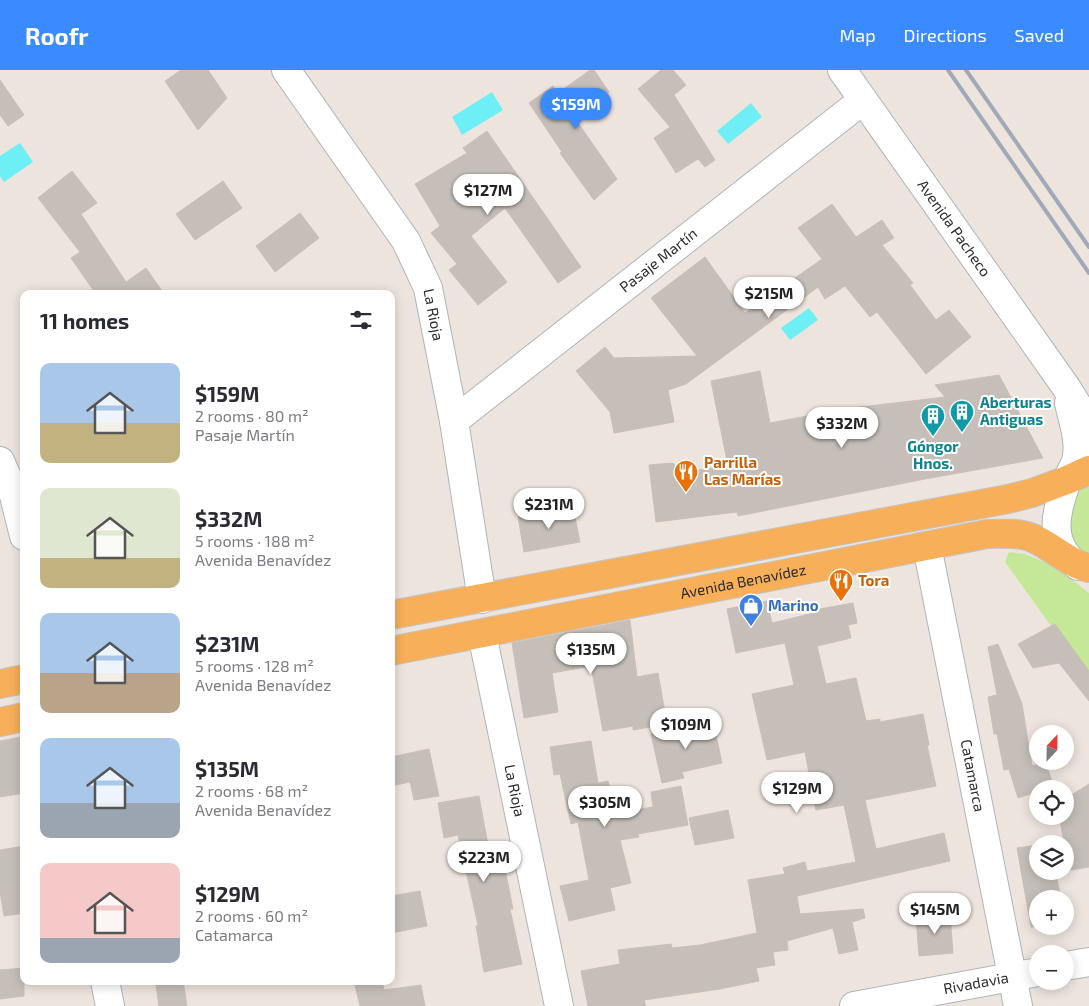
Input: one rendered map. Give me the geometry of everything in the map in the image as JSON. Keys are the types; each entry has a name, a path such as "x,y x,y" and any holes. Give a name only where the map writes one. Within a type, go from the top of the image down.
{"main road":[{"path":"395,614 1008,499 1032,493 1078,475"},
{"name":"Avenida Benavídez","path":"395,650 987,534 1009,533 1028,536 1046,544 1082,567"},
{"path":"0,684 20,680"},
{"path":"0,722 20,718"}],"street":[{"name":"La Rioja","path":"286,70 406,241 428,288 454,421 482,599"},
{"name":"Avenida Pacheco","path":"842,70 1066,387 1089,424"},
{"name":"Pasaje Martín","path":"454,421 863,100"},
{"path":"1066,387 1076,431 1078,475 1056,520 1059,544 1082,567"},
{"path":"0,460 12,488 20,520"},
{"name":"Catamarca","path":"927,546 1025,974 1018,1006"},
{"name":"La Rioja","path":"482,634 559,1006"},
{"path":"1074,964 1089,962"},
{"name":"Rivadavia","path":"854,1006 1025,974"},
{"path":"106,985 110,1006"}],"green space":[{"path":"1089,485 1089,555 1075,546 1069,535 1073,497"},
{"path":"1009,552 1025,554 1054,566 1089,593 1089,679 1005,562"}],"water":[{"path":"492,92 503,110 462,135 452,117"},
{"path":"751,103 762,117 728,144 717,131"},
{"path":"20,143 33,162 4,182 0,176 0,156"},
{"path":"809,308 818,320 790,340 781,328"}],"building":[{"path":"181,70 208,70 227,98 198,130 165,81"},
{"path":"590,70 594,70 609,92 574,117 617,179 594,200 560,153 562,152 529,103 553,86 558,93"},
{"path":"661,70 673,70 686,85 674,95 715,160 705,167 698,159 676,173 654,138 670,127 638,89"},
{"path":"0,80 24,115 8,126 0,115"},
{"path":"487,131 581,267 558,283 505,208 471,236 507,282 478,305 449,270 457,264 431,233 440,226 415,184 467,153 463,148"},
{"path":"72,171 97,203 81,214 126,282 146,268 161,290 93,290 71,258 80,252 38,198"},
{"path":"223,181 242,208 195,240 176,214"},
{"path":"832,204 856,237 882,220 894,238 882,245 913,283 910,285 936,320 949,310 971,337 926,374 877,312 870,317 845,286 825,299 818,287 686,384 668,390 674,422 614,433 610,412 576,371 605,347 614,358 697,356 651,298 705,257 745,313 822,259 798,228"},
{"path":"300,213 319,238 275,272 256,246"},
{"path":"760,371 770,423 844,409 945,397 935,385 999,375 1043,458 738,516 737,512 656,522 649,465 673,463 681,472 728,466 711,381"},
{"path":"573,507 580,542 524,552 518,517"},
{"path":"767,601 772,623 814,613 814,610 853,603 857,623 848,625 851,638 817,646 826,684 856,678 866,721 880,719 880,722 923,714 929,745 927,745 936,786 865,800 876,849 944,833 950,861 797,896 800,914 863,909 865,918 852,922 858,950 839,954 833,928 787,941 788,950 773,952 775,965 756,968 759,981 720,989 644,1000 646,1006 588,1006 581,971 620,964 618,950 671,944 672,948 700,945 757,933 748,880 785,874 783,868 805,862 807,871 856,862 844,805 816,810 805,752 767,760 752,694 794,685 785,643 736,653 727,609"},
{"path":"630,620 637,677 658,673 667,724 633,730 633,726 603,731 591,666 552,673 558,712 524,718 512,643"},
{"path":"1055,624 1089,671 1089,701 1059,663 1033,668 1018,644"},
{"path":"998,644 1022,704 1029,747 1029,770 1048,770 1052,780 1029,780 1029,794 1018,798 1009,769 1004,770 997,734 994,734 988,697 997,695 988,647"},
{"path":"713,721 722,763 682,772 684,778 662,783 651,734"},
{"path":"20,737 20,794 0,797 0,741"},
{"path":"591,741 598,783 608,781 616,813 653,807 651,792 681,786 688,825 638,834 639,837 620,840 631,883 610,888 615,910 569,921 560,886 589,880 578,822 571,824 560,774 554,775 550,747"},
{"path":"429,749 439,796 414,800 410,782 395,785 395,756"},
{"path":"1089,784 1089,867 1074,870 1074,835 1063,835 1061,825 1074,825 1074,793"},
{"path":"479,796 489,851 501,849 513,909 510,909 522,964 484,972 476,926 478,925 458,835 444,838 438,803"},
{"path":"728,810 734,838 695,845 689,818"},
{"path":"1029,846 1029,880 1057,880 1059,890 1029,890 1029,916 1017,848"},
{"path":"20,847 20,914 4,916 0,892 0,850"},
{"path":"420,891 427,926 395,932 395,895"},
{"path":"950,915 953,953 919,956 916,918"},
{"path":"20,968 20,985 24,985 24,996 0,999 0,970"},
{"path":"156,985 184,985 187,1006 159,1006"},
{"path":"355,985 383,985 384,990 421,985 425,1006 360,1006"}],"railway":[{"path":"948,70 1089,273"},
{"path":"966,70 1089,247"}],"place":[{"name":"Aberturas Antiguas","path":"962,433"},
{"name":"Góngor Hnos.","path":"933,437"},
{"name":"Parrilla Las Marías","path":"686,493"},
{"name":"Tora","path":"841,602"},
{"name":"Marino","path":"751,627"}]}
